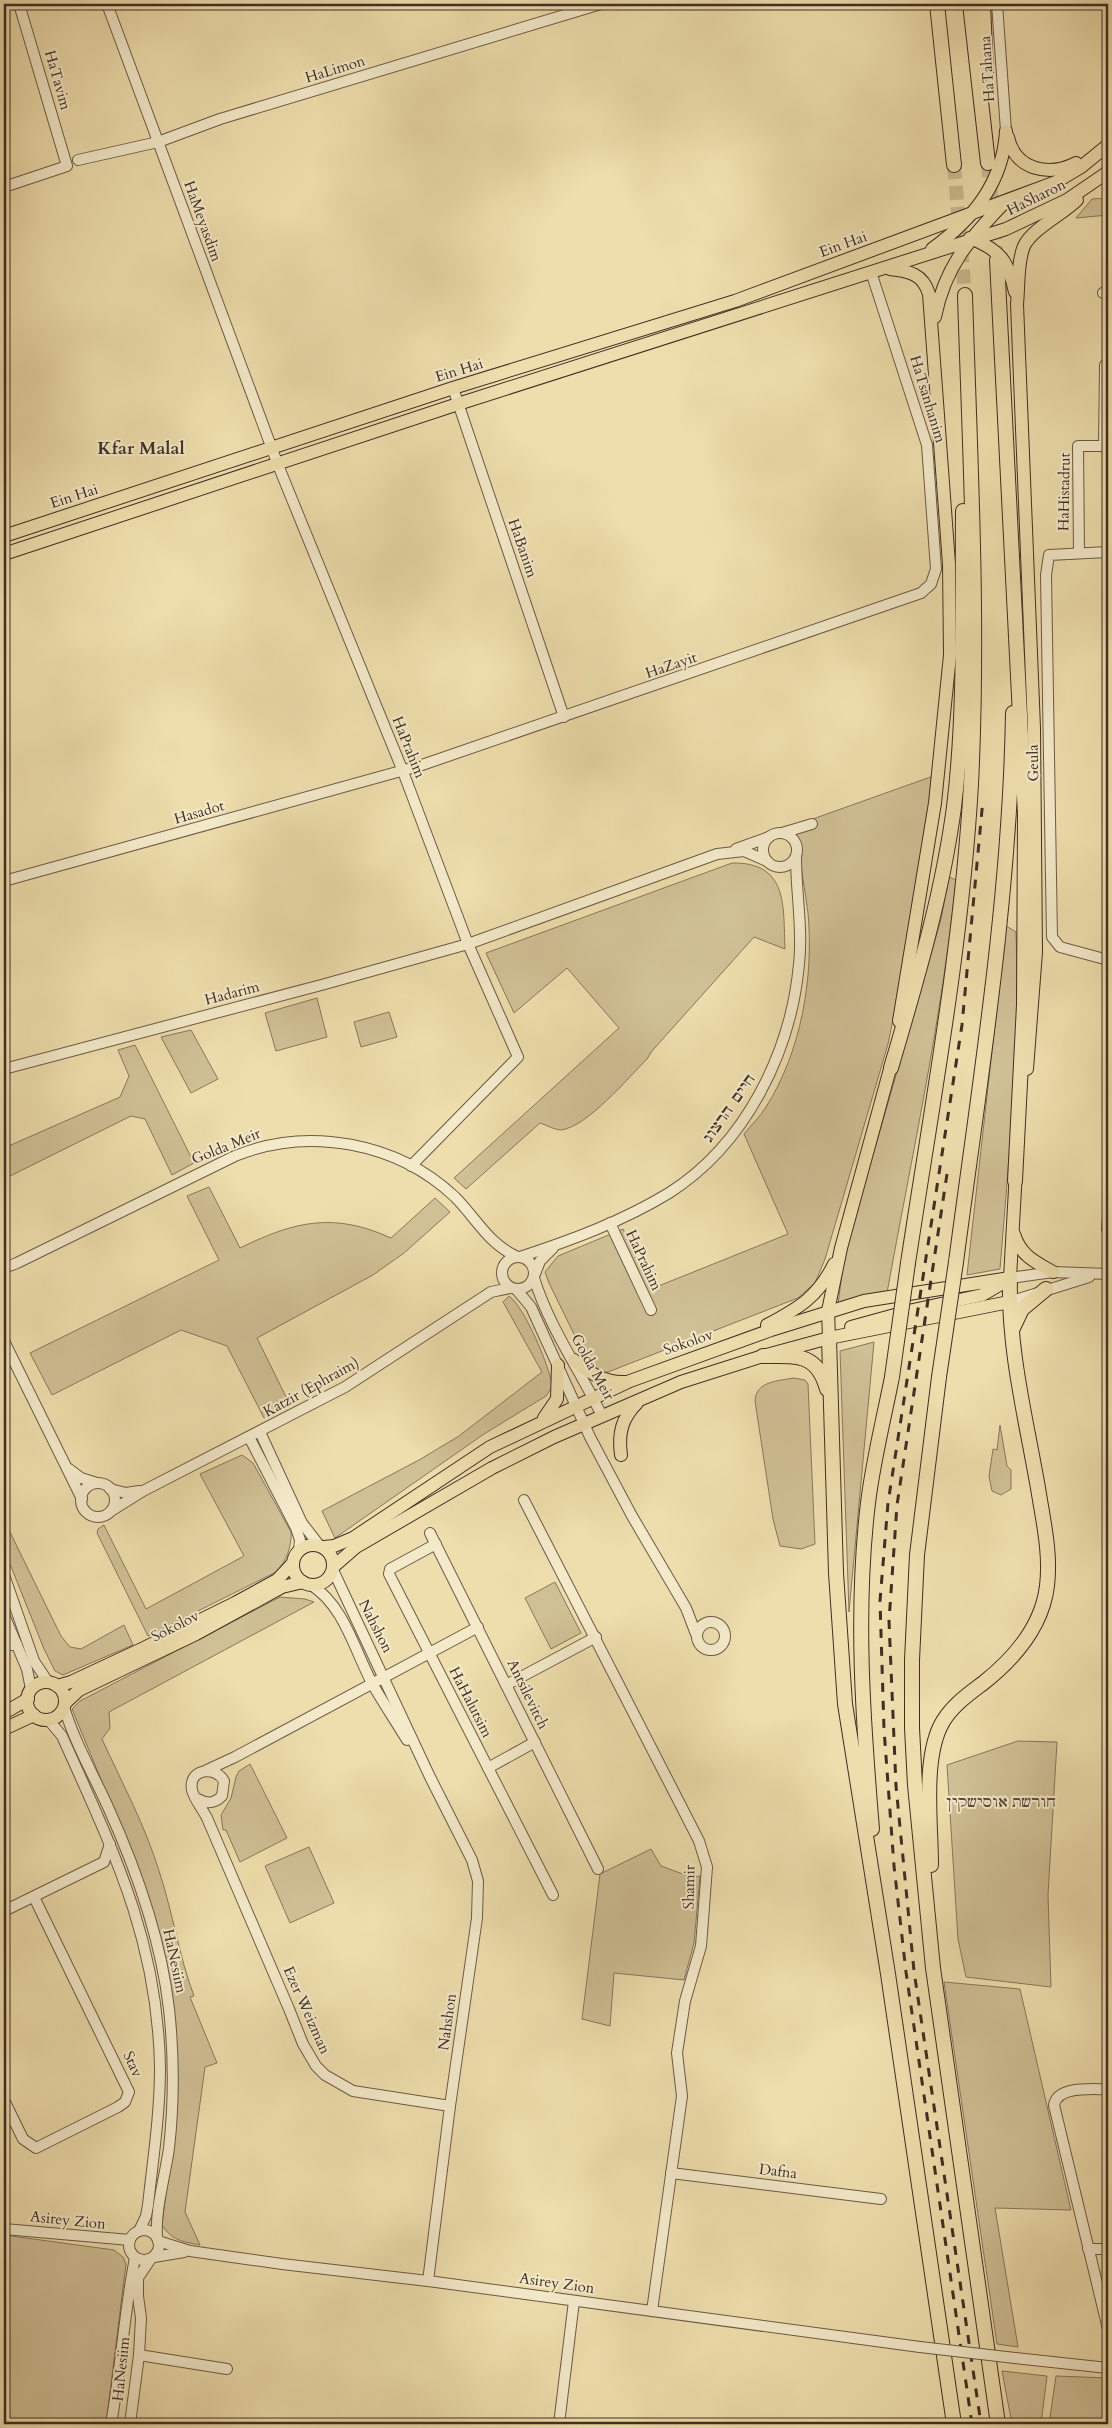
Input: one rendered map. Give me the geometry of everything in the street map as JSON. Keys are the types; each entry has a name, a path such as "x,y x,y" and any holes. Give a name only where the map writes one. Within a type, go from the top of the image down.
{"highway":[{"path":"937,4 954,165"},
{"path":"970,4 988,164"},
{"path":"983,4 986,50 986,135"},
{"path":"997,260 1025,815 1024,1005 1015,1180"},
{"path":"888,1974 869,1788 861,1607 868,1502 892,1376 954,954 971,785 974,584 965,296 961,706 958,763 940,892 891,1068"},
{"path":"999,2424 931,1948 915,1785 912,1728 912,1660 917,1555 939,1377 990,1012 1004,864 1012,748 1014,594"},
{"path":"931,1948 931,1769 936,1736 947,1714 1020,1648 1038,1619 1047,1586 1045,1528 1012,1330 1009,1302 1010,1278"},
{"path":"1012,1330 1022,1309 1046,1289"},
{"path":"829,1338 836,1572 842,1672 852,1755 888,1974 954,2424"},
{"path":"763,1356 797,1356 809,1360 821,1372 832,1406"},
{"path":"940,2336 948,2424"}],"main road":[{"path":"1006,131 1011,148 1019,159 1033,167 1048,171 1069,167 1108,144"},
{"path":"923,256 956,231 987,194 999,172 1004,154 1006,131"},
{"name":"HaSharon","path":"973,213 1068,175 1090,161 1108,144"},
{"name":"HaSharon","path":"923,256 1026,221 1094,184 1108,172"},
{"path":"829,1338 842,1329 913,1310 982,1295 1010,1278 1015,1180 1030,1040 1036,952 1034,719 1017,304 1021,258 1025,244 1037,232 1070,208 1094,184"},
{"path":"933,336 939,298 945,279 955,261 972,239 1009,198"},
{"name":"Ein Hai","path":"4,536 453,388 675,320 973,213"},
{"path":"936,227 956,231 993,248 1004,262 1011,276 1017,304"},
{"name":"Ein Hai","path":"4,554 458,404 923,256"},
{"path":"829,1338 828,1312 841,1248 891,1068 930,839 950,654 949,564 929,294 924,282 914,273 885,268"},
{"path":"1013,1227 1016,1240 1024,1253 1033,1261 1053,1272"},
{"path":"725,1347 780,1318 812,1297 827,1278 841,1248"},
{"name":"Sokolov","path":"321,1546 334,1546 353,1538 394,1512 470,1458 541,1421 630,1381 864,1301 1010,1278"},
{"name":"Sokolov","path":"333,1568 348,1552 432,1501 492,1468 584,1424 681,1382 763,1356 829,1338 1009,1302"},
{"path":"574,1360 593,1374 602,1378 630,1381"},
{"path":"541,1421 553,1407 557,1398 558,1366"},
{"path":"621,1455 621,1429 625,1418 642,1398"},
{"path":"307,1545 321,1546 332,1558 333,1568 323,1583 307,1584 295,1575 293,1563 299,1550 307,1545"},
{"name":"Sokolov","path":"52,1684 71,1682 235,1603 277,1580 293,1563"},
{"name":"Sokolov","path":"64,1705 79,1690 196,1634 282,1587 307,1584"},
{"path":"4,1713 30,1694 39,1684 52,1684 63,1692 64,1705 55,1717 40,1717 4,1729"},
{"path":"30,1694 29,1708 40,1717"}],"street":[{"name":"HaTavim","path":"4,187 67,166 18,4"},
{"name":"HaMeyasdim","path":"107,4 272,448"},
{"name":"HaLimon","path":"78,160 158,142 220,119 601,4"},
{"name":"HaTahana","path":"997,4 1006,131"},
{"name":"HaTsanhanim","path":"871,272 928,445 936,569"},
{"name":"HaHistadrut","path":"1079,553 1078,446 1104,446 1105,365"},
{"name":"HaBanim","path":"453,388 564,717"},
{"name":"HaPrahim","path":"272,448 402,770 468,944 518,1057 411,1166"},
{"path":"1079,553 1108,552"},
{"name":"Geula","path":"1079,553 1049,555 1046,575 1052,937 1054,943 1060,947 1108,960"},
{"name":"HaZayit","path":"402,770 564,717 915,596 931,584 936,569"},
{"name":"Hasadot","path":"4,880 402,770"},
{"path":"468,944 770,837 795,831 812,824 804,834 796,854 787,866 776,867"},
{"path":"782,833 792,837 796,854"},
{"path":"767,861 763,850 764,844 770,837"},
{"path":"728,852 748,852 767,861 788,878 796,892"},
{"name":"חיים הרצוג","path":"519,1257 556,1245 610,1223 669,1193 700,1169 736,1129 766,1081 786,1032 797,986 800,946 796,892 796,854"},
{"name":"Hadarim","path":"4,1069 468,944"},
{"name":"Golda Meir","path":"4,1268 219,1163 267,1145 304,1140 340,1143 372,1150 411,1166 431,1178 454,1196 491,1240 519,1257"},
{"path":"1107,1228 1108,1215"},
{"name":"HaPrahim","path":"610,1223 651,1310"},
{"name":"Golda Meir","path":"491,1240 502,1271"},
{"path":"534,1276 530,1262 519,1257 510,1259 502,1271 505,1282 513,1288 526,1288 534,1276 540,1261 556,1245"},
{"name":"Golda Meir","path":"4,1274 17,1263"},
{"name":"Katzir (Ephraim)","path":"485,1296 502,1271"},
{"name":"Sokolov","path":"1010,1278 1053,1272 1104,1274"},
{"name":"Sokolov","path":"1009,1302 1046,1289 1104,1274"},
{"name":"Golda Meir","path":"534,1276 557,1333 574,1360 602,1416"},
{"name":"Golda Meir","path":"513,1288 531,1307 584,1424 632,1516 686,1608 696,1634"},
{"name":"Katzir (Ephraim)","path":"111,1511 143,1491 260,1432 377,1368 485,1296 498,1289 513,1288"},
{"path":"4,1341 66,1467 82,1499 83,1508 91,1516 102,1517 111,1511 115,1500 110,1489 81,1478 66,1467"},
{"path":"260,1432 302,1523 321,1546"},
{"path":"249,1437 296,1528 300,1540 299,1550"},
{"path":"82,1499 87,1487 97,1483"},
{"name":"Katzir (Ephraim)","path":"110,1489 126,1493 143,1491"},
{"name":"Shamir","path":"524,1500 596,1637 699,1841 707,1866 701,1946 685,2001 678,2053 682,2096 652,2311"},
{"name":"Antsilevitch","path":"430,1532 598,1869"},
{"name":"HaHalutsim","path":"436,1544 390,1569 389,1574 553,1895"},
{"name":"Nahshon","path":"333,1568 385,1677 430,1778 472,1860 478,1881 477,1918 450,2106 428,2281"},
{"path":"4,1575 34,1661 52,1684"},
{"name":"Nahshon","path":"307,1584 325,1595 338,1614 372,1684 430,1778"},
{"path":"4,1615 27,1669 30,1694"},
{"path":"238,1756 227,1768 224,1791 216,1801 208,1803 198,1800 192,1790 192,1784 197,1774 238,1756 478,1627"},
{"path":"506,1685 596,1637"},
{"path":"4,1645 17,1646"},
{"name":"HaNesiim","path":"64,1705 133,1868 154,1930 165,1984 172,2036 172,2097 169,2147 157,2224 158,2239"},
{"name":"HaNesiim","path":"40,1717 52,1724 62,1736 120,1867 133,1903 147,1955 158,2038 157,2122 148,2205 146,2216 139,2231"},
{"path":"488,1768 535,1742"},
{"path":"207,1770 217,1773 224,1781"},
{"name":"Ezer Weizman","path":"198,1800 290,2008 303,2044 316,2066 325,2076 353,2091 450,2106"},
{"name":"Ezer Weizman","path":"214,1834 211,1817 216,1801"},
{"path":"104,1862 110,1844"},
{"path":"4,1912 104,1862 120,1867"},
{"name":"Stav","path":"4,2100 23,2139 36,2148 118,2107 125,2102 129,2092 34,1897"},
{"path":"1108,2089 1064,2092 1055,2101 1056,2120 1108,2329"},
{"name":"Dafna","path":"671,2173 881,2199"},
{"name":"Asirey Zion","path":"4,2229 130,2240"},
{"path":"139,2231 152,2232 158,2239 159,2250 152,2258 135,2258 130,2250 130,2240 139,2231"},
{"name":"Asirey Zion","path":"158,2239 190,2252 428,2281 920,2346 1108,2368"},
{"path":"1088,2249 1108,2249"},
{"name":"Asirey Zion","path":"152,2258 190,2252"},
{"name":"HaNesiim","path":"111,2424 120,2373 128,2292 135,2258"},
{"name":"HaNesiim","path":"130,2424 139,2355 141,2318 138,2278 152,2258"},
{"path":"559,2424 574,2301"},
{"path":"139,2355 227,2368"}],"green space":[{"path":"1108,198 1108,215 1076,218 1092,199"},
{"path":"936,775 923,872 888,1044 825,1259 815,1283 798,1298 608,1372 598,1373 591,1369 545,1272 558,1256 623,1229 651,1289 788,1234 744,1134 766,1107 788,1063 796,1039 807,988 809,963 808,913 798,841 782,830"},
{"path":"732,863 751,865 764,870 773,879 779,890 782,903 785,949 754,937 652,1051 647,1059 595,1111 571,1127 561,1130 540,1123 466,1189 454,1178 619,1028 567,968 514,1013 486,953"},
{"path":"949,877 956,880 943,983 926,1086 887,1293 838,1304 845,1252 941,919"},
{"path":"1006,926 1016,932 1017,974 1013,1101 1000,1269 967,1275"},
{"path":"317,998 327,1037 276,1051 265,1013"},
{"path":"389,1012 397,1037 361,1047 354,1022"},
{"path":"191,1030 218,1079 191,1093 161,1037"},
{"path":"135,1045 194,1163 172,1175 145,1119 131,1116 4,1179 4,1148 120,1097 129,1076 118,1050"},
{"path":"209,1187 240,1248 279,1231 315,1223 351,1225 391,1238 435,1198 450,1212 404,1253 373,1275 257,1338 289,1403 264,1418 227,1346 181,1330 52,1395 30,1353 219,1260 187,1196"},
{"path":"509,1296 529,1324 547,1367 552,1387 546,1396 484,1434 335,1538 322,1511 419,1460 459,1436 542,1372 503,1302"},
{"path":"874,1342 849,1612 840,1351"},
{"path":"794,1378 805,1380 808,1384 815,1544 801,1549 780,1546 773,1519 755,1401 759,1389 769,1383"},
{"path":"1000,1425 1007,1466 1011,1470 1011,1489 1001,1495 992,1491 989,1476 993,1449 997,1450"},
{"path":"242,1455 253,1463 291,1532 289,1548 285,1559 276,1572 148,1636 97,1533 98,1529 104,1525 146,1609 244,1556 200,1474"},
{"path":"4,1520 61,1636 70,1647 81,1649 124,1625 133,1645 63,1675 55,1671 44,1649 4,1549"},
{"path":"555,1582 581,1633 551,1649 525,1598"},
{"path":"280,1597 305,1599 314,1602 109,1712 110,1728 102,1739 141,1822 154,1857 165,1889 184,1966 194,1996 190,1997 217,2063 205,2067 185,2212 200,2245 178,2240 169,2234 162,2225 172,2145 172,2004 123,1833 72,1709 80,1701"},
{"name":"חורשת אוסישקין","path":"1018,1741 1057,1742 1048,1895 1051,1987 966,1977 958,1939 947,1765"},
{"path":"250,1764 287,1838 240,1862 226,1830 223,1830 221,1815 231,1798 239,1771"},
{"path":"309,1847 334,1903 290,1923 265,1866"},
{"path":"651,1849 661,1866 691,1877 700,1876 694,1943 684,1980 614,1973 610,2026 582,2019 600,1874"},
{"path":"944,1982 1020,1989 1071,2210 995,2208 1018,2347 997,2344"},
{"path":"4,2235 114,2250 123,2257 126,2264 106,2424 4,2424"},
{"path":"1002,2371 1047,2376 1041,2424 1012,2424"},
{"path":"1056,2376 1108,2378 1108,2424 1049,2424"}],"tunnel":[{"path":"988,163 997,260"},
{"path":"954,165 965,295"}],"railway":[{"path":"972,2424 906,1972 894,1866 884,1729 880,1601 888,1503 962,1025 983,799"},
{"path":"947,1174 897,1505 889,1621 896,1786 914,1971 981,2424"}],"district":[{"name":"Kfar Malal","path":"141,448"}]}
